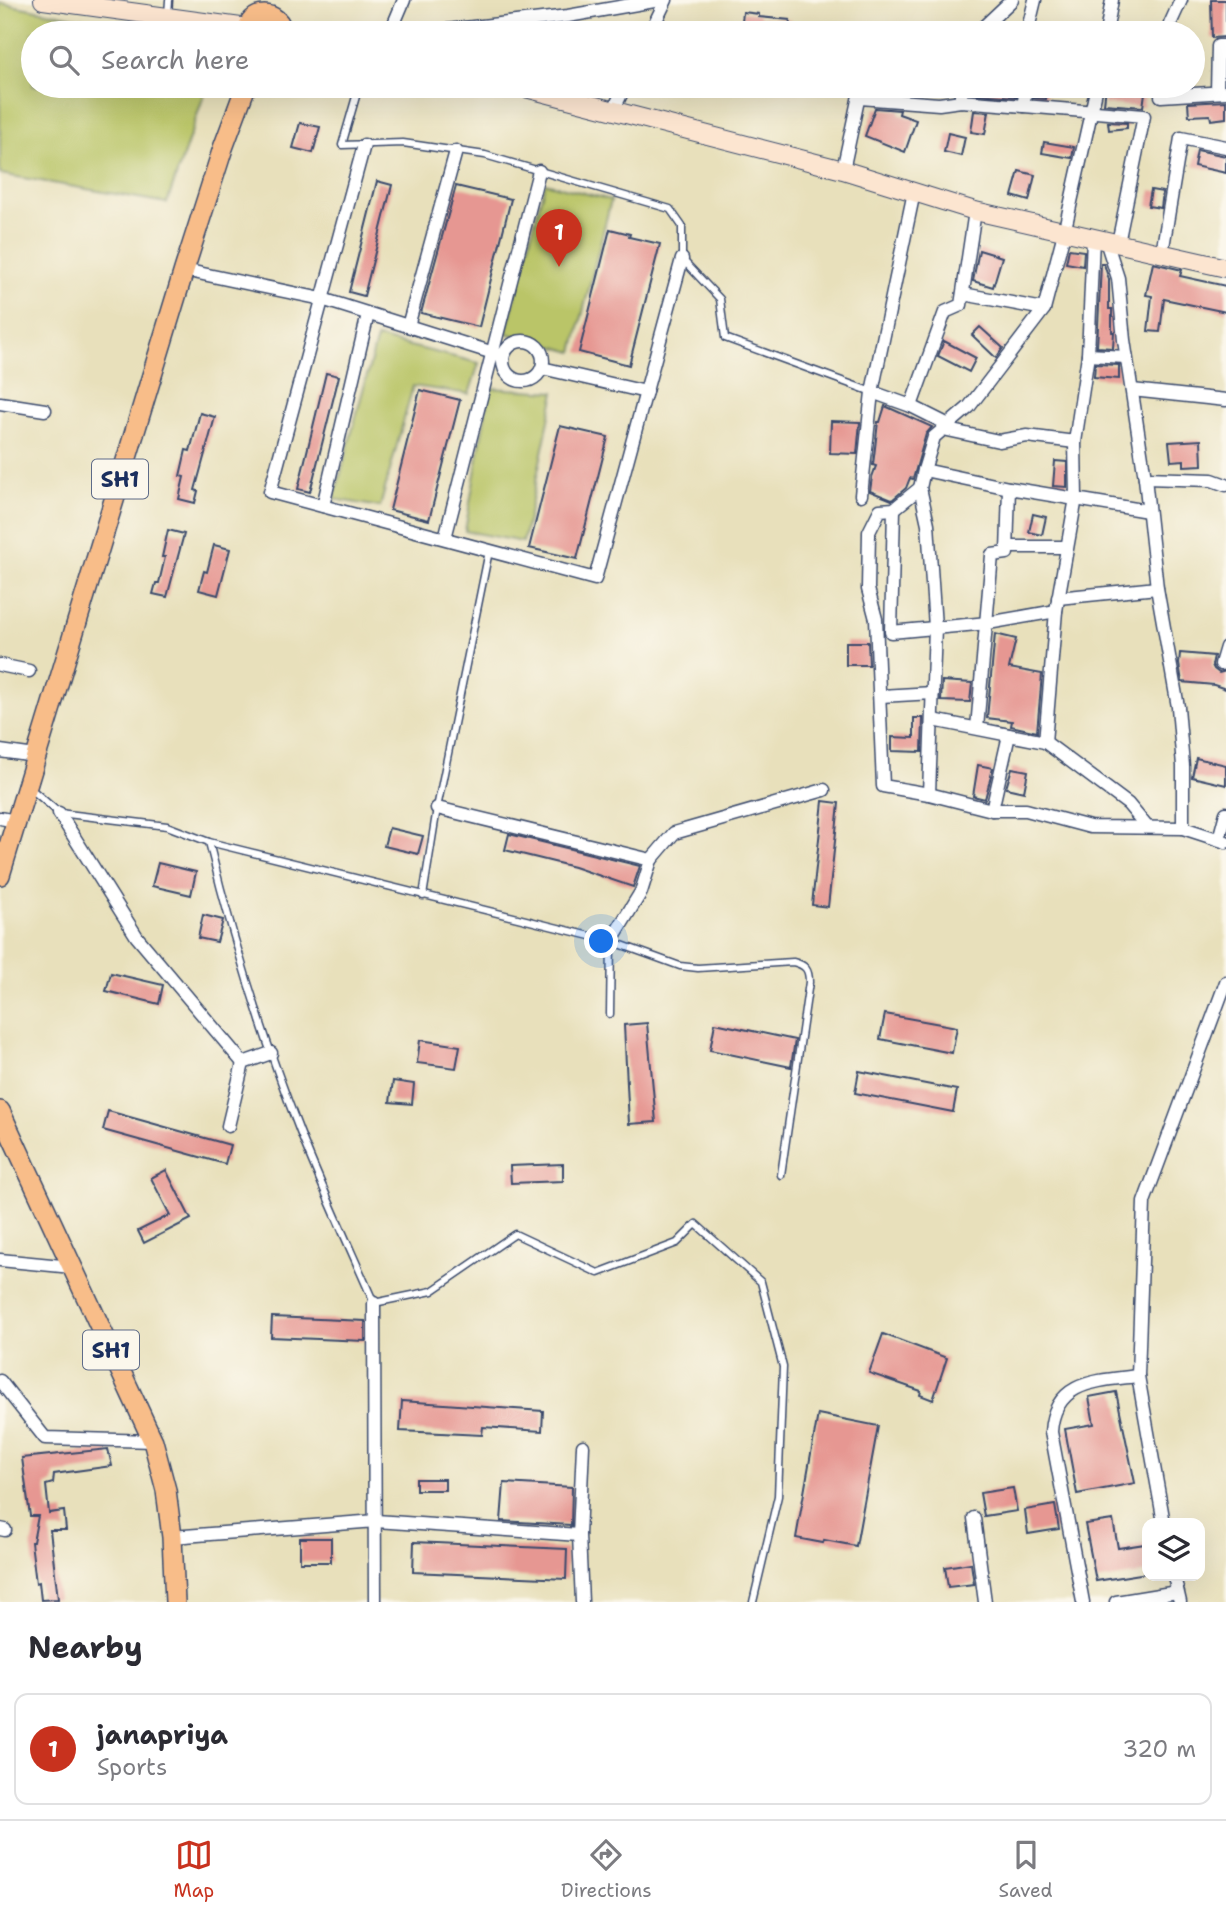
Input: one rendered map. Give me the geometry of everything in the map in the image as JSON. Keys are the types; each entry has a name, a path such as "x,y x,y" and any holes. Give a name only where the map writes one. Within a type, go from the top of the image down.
{"main road":[{"path":"43,0 169,8 216,21"},
{"path":"252,21 276,19"},
{"name":"SH1","path":"0,875 8,820 26,785 184,270 242,98"},
{"path":"564,98 843,170 975,211 1226,268"},
{"name":"SH1","path":"0,1111 13,1147 153,1441 166,1490 173,1537 175,1602"}],"street":[{"path":"395,21 404,0"},
{"path":"525,21 660,0"},
{"path":"656,21 666,0"},
{"path":"989,21 1012,0"},
{"path":"1030,21 1034,0"},
{"path":"1108,21 1112,0"},
{"path":"1171,21 1181,0"},
{"path":"1221,92 1218,46 1226,46"},
{"path":"613,111 619,98"},
{"path":"843,170 860,98"},
{"path":"900,98 939,104 961,101 1144,116 1106,241 1075,442 1076,498 1057,605 1045,742"},
{"path":"1024,98 1024,106"},
{"path":"929,794 935,627 928,524 920,488 924,470 933,437 969,407 1044,309 1095,98"},
{"path":"1162,253 1181,138 1226,147"},
{"path":"364,145 270,492 595,579 682,259"},
{"path":"408,326 456,151"},
{"path":"444,538 498,354 540,171"},
{"path":"861,495 872,392 914,192"},
{"path":"911,406 945,312 961,305 975,211"},
{"path":"1106,241 1118,278 1157,588 1178,707 1184,766 1183,828"},
{"path":"184,270 322,299 498,354 505,370 517,380 532,379 542,368 542,352 529,341 513,342 498,354"},
{"path":"963,294 1044,309"},
{"path":"323,506 369,314"},
{"path":"1088,355 1126,357"},
{"path":"542,368 646,392"},
{"path":"1132,390 1226,400"},
{"path":"872,392 911,406 946,427 999,441 1027,436 1075,442"},
{"path":"0,403 45,410"},
{"path":"924,470 1009,488 1148,511"},
{"path":"1145,478 1212,481 1226,485"},
{"path":"920,488 894,509 880,510 869,532 868,589 876,619 883,786 992,810 1026,810 1090,827 1183,828 1223,841 1226,813"},
{"path":"977,728 992,555 1007,553 1009,488"},
{"path":"894,509 891,632 988,623 1057,605 1157,588"},
{"path":"1007,547 1066,547"},
{"path":"1221,664 1226,647"},
{"path":"0,664 29,671"},
{"path":"881,696 933,693"},
{"path":"933,720 1045,742 1128,804 1147,827"},
{"path":"992,810 1009,736"},
{"path":"0,751 35,757"},
{"path":"611,941 641,892 651,860 674,833 824,790"},
{"path":"437,808 651,860"},
{"path":"59,813 137,937 243,1063"},
{"path":"1163,1518 1138,1376 1144,1202 1226,982"},
{"path":"243,1063 271,1053"},
{"path":"228,1126 243,1063"},
{"path":"0,1260 72,1267"},
{"path":"374,1303 375,1602"},
{"path":"1083,1602 1051,1432 1051,1419 1057,1405 1078,1386 1099,1380 1138,1376"},
{"path":"0,1381 45,1437 153,1441"},
{"path":"582,1602 579,1535 583,1447"},
{"path":"974,1518 985,1602"},
{"path":"173,1537 376,1521 579,1535"},
{"path":"1116,1602 1178,1597"}],"lane":[{"path":"356,98 342,145 403,143 485,155 670,209 682,226 682,259 720,299 725,338 872,392"},
{"path":"423,896 437,808 489,550"},
{"path":"26,785 59,813 167,827 209,842 611,941 680,967 793,962 803,964 809,972 809,982 781,1175"},
{"path":"209,842 229,926 271,1053 300,1133 374,1303 432,1291 515,1234 598,1273 677,1243 696,1224 761,1282 783,1367 778,1496 753,1602"},
{"path":"610,1014 611,941"}],"green space":[{"path":"0,3 95,21 21,21 21,98 203,98 167,203 0,174"},
{"path":"545,183 611,200 573,352 506,333"},
{"path":"377,338 479,363 469,394 413,386 380,507 334,499"},
{"path":"490,388 555,392 523,542 465,531"}],"building":[{"path":"1211,0 1226,0 1226,37 1212,38"},
{"path":"743,12 759,14 759,17 790,20 790,21 742,21"},
{"path":"1105,98 1144,98 1143,107 1104,104"},
{"path":"1226,101 1226,118 1211,120 1210,115 1189,116 1188,103"},
{"path":"875,108 900,110 899,114 916,120 905,152 865,136"},
{"path":"974,111 989,112 985,134 971,132"},
{"path":"1108,122 1127,123 1127,128 1109,130"},
{"path":"300,123 320,127 313,153 293,148"},
{"path":"948,133 965,137 961,156 944,152"},
{"path":"1044,142 1074,147 1072,158 1042,153"},
{"path":"1197,150 1226,156 1226,173 1194,166"},
{"path":"1019,171 1035,175 1029,201 1012,196"},
{"path":"377,181 392,185 364,296 349,292"},
{"path":"456,186 511,199 479,327 421,313"},
{"path":"1151,190 1163,192 1161,208 1148,206"},
{"path":"610,229 630,234 629,237 660,244 629,365 579,352"},
{"path":"1069,249 1084,251 1083,266 1066,263"},
{"path":"979,250 1002,257 993,287 973,281"},
{"path":"1153,263 1182,270 1180,276 1226,286 1226,312 1164,299 1160,332 1148,331 1152,296 1146,295"},
{"path":"1101,264 1104,264 1109,280 1113,348 1097,347"},
{"path":"980,327 1003,348 996,358 972,335"},
{"path":"944,341 976,358 969,372 938,356"},
{"path":"1095,364 1119,365 1119,379 1094,377"},
{"path":"326,373 339,376 310,492 298,489"},
{"path":"420,390 460,400 429,520 390,510"},
{"path":"885,406 932,427 926,434 913,479 910,478 906,488 892,500 870,491 876,466 873,465 878,422"},
{"path":"200,413 215,417 195,490 198,491 195,503 179,499 184,477 180,476 186,450 190,451"},
{"path":"831,421 860,422 857,454 830,453"},
{"path":"560,426 608,437 577,559 529,548"},
{"path":"1201,440 1202,465 1184,466 1184,460 1171,461 1169,442"},
{"path":"1055,461 1067,462 1067,487 1053,486"},
{"path":"1033,514 1046,517 1042,535 1029,532"},
{"path":"168,530 184,534 167,597 153,594 156,583 159,583"},
{"path":"214,545 230,549 218,595 199,590"},
{"path":"995,634 1016,639 1009,668 1042,674 1037,732 1011,726 1012,721 987,718"},
{"path":"846,642 868,642 869,665 846,665"},
{"path":"1180,653 1214,656 1214,669 1219,673 1226,671 1226,689 1182,682"},
{"path":"942,681 972,683 970,702 941,701"},
{"path":"914,718 923,718 922,752 892,751 892,737 914,738"},
{"path":"1196,758 1226,765 1226,785 1192,777"},
{"path":"978,765 993,768 985,799 973,796"},
{"path":"1012,768 1028,771 1024,792 1006,788"},
{"path":"823,801 839,803 828,907 812,905"},
{"path":"389,828 423,836 418,854 384,846"},
{"path":"509,834 640,866 633,887 574,867 505,850"},
{"path":"158,863 196,872 191,895 152,886"},
{"path":"203,915 223,920 217,942 198,938"},
{"path":"111,973 163,985 159,1004 106,991"},
{"path":"885,1014 957,1027 952,1053 880,1039"},
{"path":"647,1023 656,1122 629,1124 624,1025"},
{"path":"715,1023 795,1040 791,1067 710,1050"},
{"path":"420,1040 460,1046 456,1068 417,1063"},
{"path":"859,1071 957,1090 953,1112 855,1093"},
{"path":"393,1081 414,1084 412,1104 390,1102"},
{"path":"108,1111 230,1145 225,1164 103,1130"},
{"path":"563,1164 563,1181 511,1183 510,1166"},
{"path":"166,1170 191,1219 144,1243 138,1231 170,1215 151,1178"},
{"path":"272,1317 365,1321 365,1341 271,1337"},
{"path":"883,1334 947,1358 933,1400 920,1395 921,1391 869,1373"},
{"path":"1116,1392 1135,1483 1077,1494 1065,1429 1094,1424 1089,1397"},
{"path":"402,1401 543,1411 542,1431 483,1427 482,1435 400,1431"},
{"path":"818,1414 878,1426 856,1546 796,1538"},
{"path":"108,1449 112,1466 54,1474 53,1483 46,1485 49,1513 64,1511 66,1530 50,1530 58,1599 41,1600 31,1542 38,1516 30,1516 22,1458"},
{"path":"416,1479 445,1479 445,1490 416,1490"},
{"path":"504,1483 572,1487 571,1525 501,1521"},
{"path":"1013,1488 1017,1511 984,1516 980,1493"},
{"path":"1055,1505 1059,1529 1028,1534 1025,1510"},
{"path":"1113,1520 1118,1548 1142,1544 1142,1574 1096,1581 1085,1524"},
{"path":"300,1538 331,1538 331,1562 300,1562"},
{"path":"414,1542 567,1549 566,1579 413,1572"},
{"path":"971,1563 974,1584 948,1587 945,1567"}],"place":[{"name":"janapriya","path":"559,267"}]}
